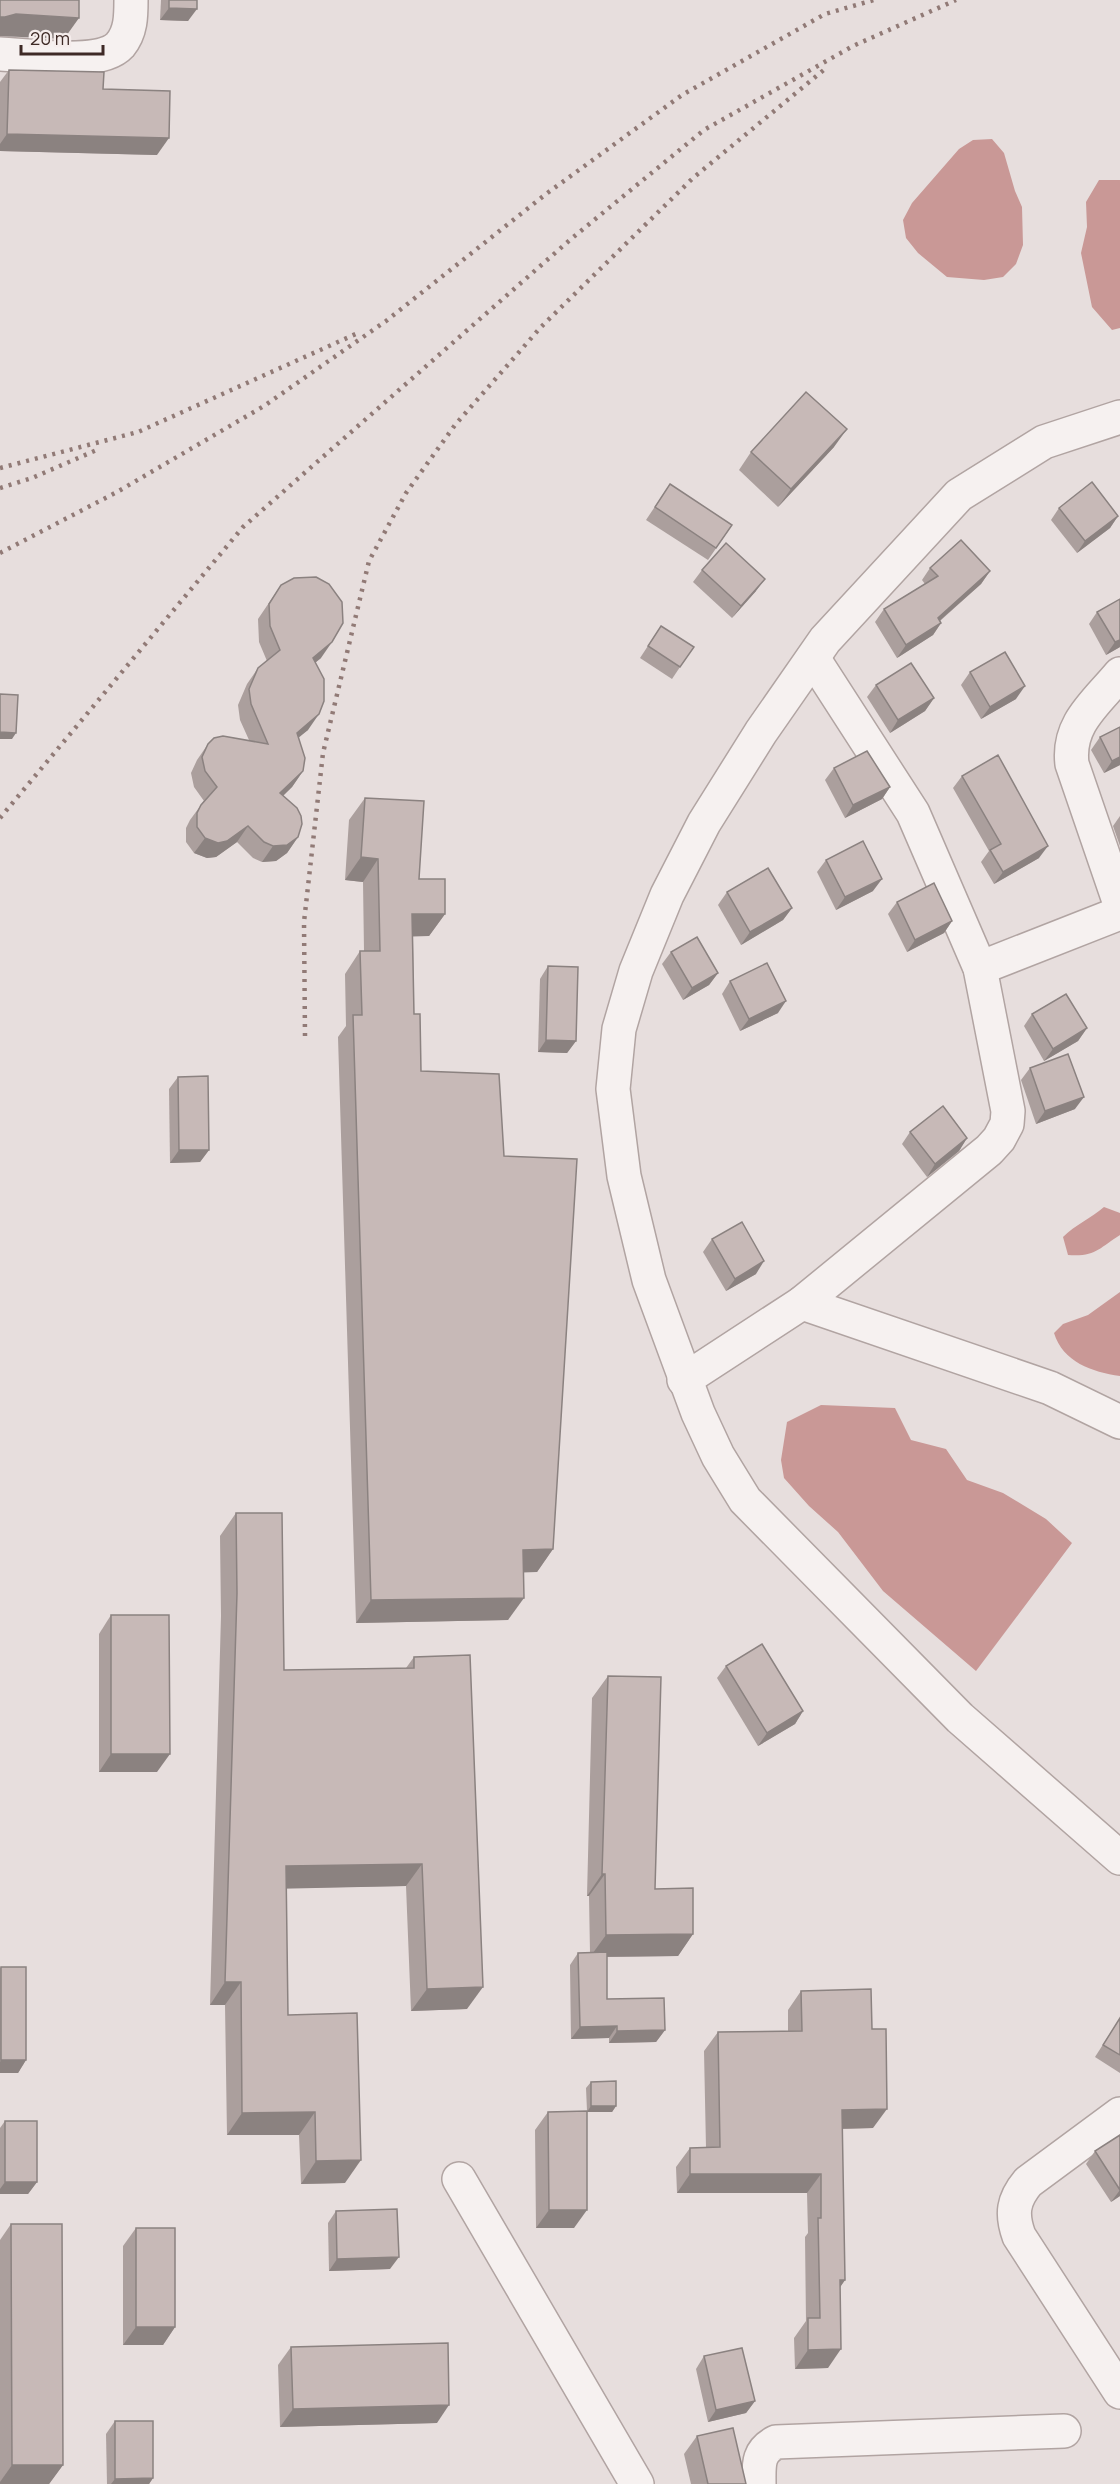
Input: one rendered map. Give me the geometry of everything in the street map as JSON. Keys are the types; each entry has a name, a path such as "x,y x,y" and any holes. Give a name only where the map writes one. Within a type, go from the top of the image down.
{"street":[{"path":"0,54 90,58 111,52 120,45 127,34 131,22 131,0"},
{"path":"1120,417 1044,442 959,495 825,640 761,732 694,843 667,895 636,971 619,1029 613,1089 624,1176 649,1280 684,1380 718,1456 745,1500 960,1718 1120,1858"},
{"path":"684,1380 802,1303 989,1150 999,1139 1007,1124 1007,1100 980,968 913,813 813,658"},
{"path":"1120,674 1077,726 1070,745 1072,764 1120,904"},
{"path":"980,968 1120,913"},
{"path":"802,1303 1050,1388 1120,1422"},
{"path":"1120,2114 1028,2182 1019,2193 1013,2208 1013,2222 1019,2236 1120,2392"},
{"path":"459,2179 637,2484"},
{"path":"759,2484 761,2456 766,2447 776,2442 1064,2431"}],"shaded area":[{"path":"992,139 1004,153 1022,207 1023,245 1016,264 1003,277 984,280 947,277 918,253 906,238 903,220 912,203 959,149 973,140"},
{"path":"1099,180 1120,180 1120,328 1112,330 1092,307 1081,253 1087,227 1086,202"},
{"path":"1104,1207 1120,1213 1120,1235 1091,1253 1068,1255 1063,1237"},
{"path":"1120,1292 1120,1376 1099,1372 1080,1364 1064,1351 1054,1333 1063,1324 1088,1315"},
{"path":"821,1405 895,1408 911,1440 946,1449 967,1480 1003,1493 1046,1519 1072,1543 976,1671 883,1591 838,1532 809,1506 784,1478 781,1460 787,1422"}],"building":[{"path":"0,0 79,0 79,18 16,14 0,17"},
{"path":"169,0 197,0 197,9 169,8"},
{"path":"9,70 104,72 103,89 170,91 169,138 7,134"},
{"path":"806,392 847,429 791,489 751,452"},
{"path":"1092,482 1118,516 1085,541 1059,508"},
{"path":"670,484 732,525 716,548 655,507"},
{"path":"961,540 990,571 938,618 941,623 906,645 884,609 938,576 930,568"},
{"path":"726,543 765,579 741,606 702,570"},
{"path":"316,577 329,584 342,602 343,623 332,642 313,658 324,679 324,701 319,714 297,733 305,758 303,771 280,793 297,808 301,816 302,824 298,837 287,845 273,846 264,842 248,826 227,841 218,843 205,838 197,827 197,813 217,787 205,771 202,757 208,744 214,738 223,736 268,744 251,704 249,689 258,668 280,650 270,626 269,604 281,585 294,578"},
{"path":"1120,599 1120,640 1115,642 1097,612"},
{"path":"661,626 694,647 680,667 648,646"},
{"path":"1005,652 1025,686 990,707 970,672"},
{"path":"911,663 934,698 898,720 876,685"},
{"path":"0,694 18,695 16,733 0,732"},
{"path":"1120,727 1120,757 1112,761 1100,737"},
{"path":"867,751 890,787 853,805 834,768"},
{"path":"998,755 1048,846 1003,872 990,850 1001,844 962,776"},
{"path":"365,798 424,801 419,879 445,879 445,914 412,914 414,1014 420,1014 421,1071 499,1074 504,1156 577,1159 553,1549 523,1550 524,1598 371,1600 353,1015 362,1015 360,951 380,951 378,859 361,857"},
{"path":"863,841 882,879 845,897 826,860"},
{"path":"768,868 792,908 750,932 727,892"},
{"path":"934,883 952,921 915,940 897,902"},
{"path":"697,937 718,973 692,988 671,952"},
{"path":"767,963 786,1001 749,1019 730,981"},
{"path":"548,966 578,967 576,1041 546,1040"},
{"path":"1066,994 1087,1028 1053,1049 1032,1014"},
{"path":"1068,1054 1084,1097 1045,1111 1030,1068"},
{"path":"208,1076 209,1150 179,1150 178,1077"},
{"path":"943,1106 967,1138 935,1164 910,1132"},
{"path":"742,1222 764,1261 735,1279 712,1239"},
{"path":"236,1513 282,1513 284,1670 414,1668 414,1657 470,1655 483,1987 427,1989 422,1864 286,1866 288,2015 357,2013 361,2160 316,2161 315,2112 242,2113 241,1982 225,1982 237,1593"},
{"path":"111,1615 169,1615 170,1754 111,1754"},
{"path":"762,1644 803,1711 767,1733 726,1666"},
{"path":"608,1676 661,1677 655,1889 693,1888 693,1934 606,1935 605,1874 602,1874"},
{"path":"607,1952 607,1999 664,1998 665,2030 617,2031 617,2026 580,2027 578,1953"},
{"path":"1,1967 26,1967 26,2060 1,2060"},
{"path":"871,1989 872,2029 886,2029 887,2109 842,2110 845,2280 840,2280 841,2349 808,2350 808,2318 820,2318 818,2218 821,2218 821,2174 690,2174 690,2148 720,2147 718,2032 802,2031 801,1991"},
{"path":"1120,2018 1120,2055 1103,2045"},
{"path":"616,2081 616,2106 591,2106 591,2082"},
{"path":"587,2111 587,2210 549,2210 548,2112"},
{"path":"5,2121 37,2121 37,2182 5,2182"},
{"path":"1120,2135 1120,2190 1095,2151"},
{"path":"397,2209 399,2257 337,2259 336,2211"},
{"path":"11,2224 62,2224 63,2465 12,2465"},
{"path":"136,2228 175,2228 175,2327 136,2327"},
{"path":"448,2343 449,2405 293,2409 291,2347"},
{"path":"742,2348 755,2401 716,2410 704,2356"},
{"path":"115,2421 153,2421 153,2478 115,2479"},
{"path":"733,2428 746,2484 708,2484 697,2436"}],"railway":[{"path":"0,553 117,492 264,406 386,321 546,194 682,95 825,14 874,0"},
{"path":"0,818 243,527 571,239 704,130 853,46 956,0"},
{"path":"305,1036 304,922 323,753 369,561 406,493 455,425 541,327 693,178 825,69"},
{"path":"0,468 138,432 358,333"},
{"path":"0,488 32,478 99,449"}]}
